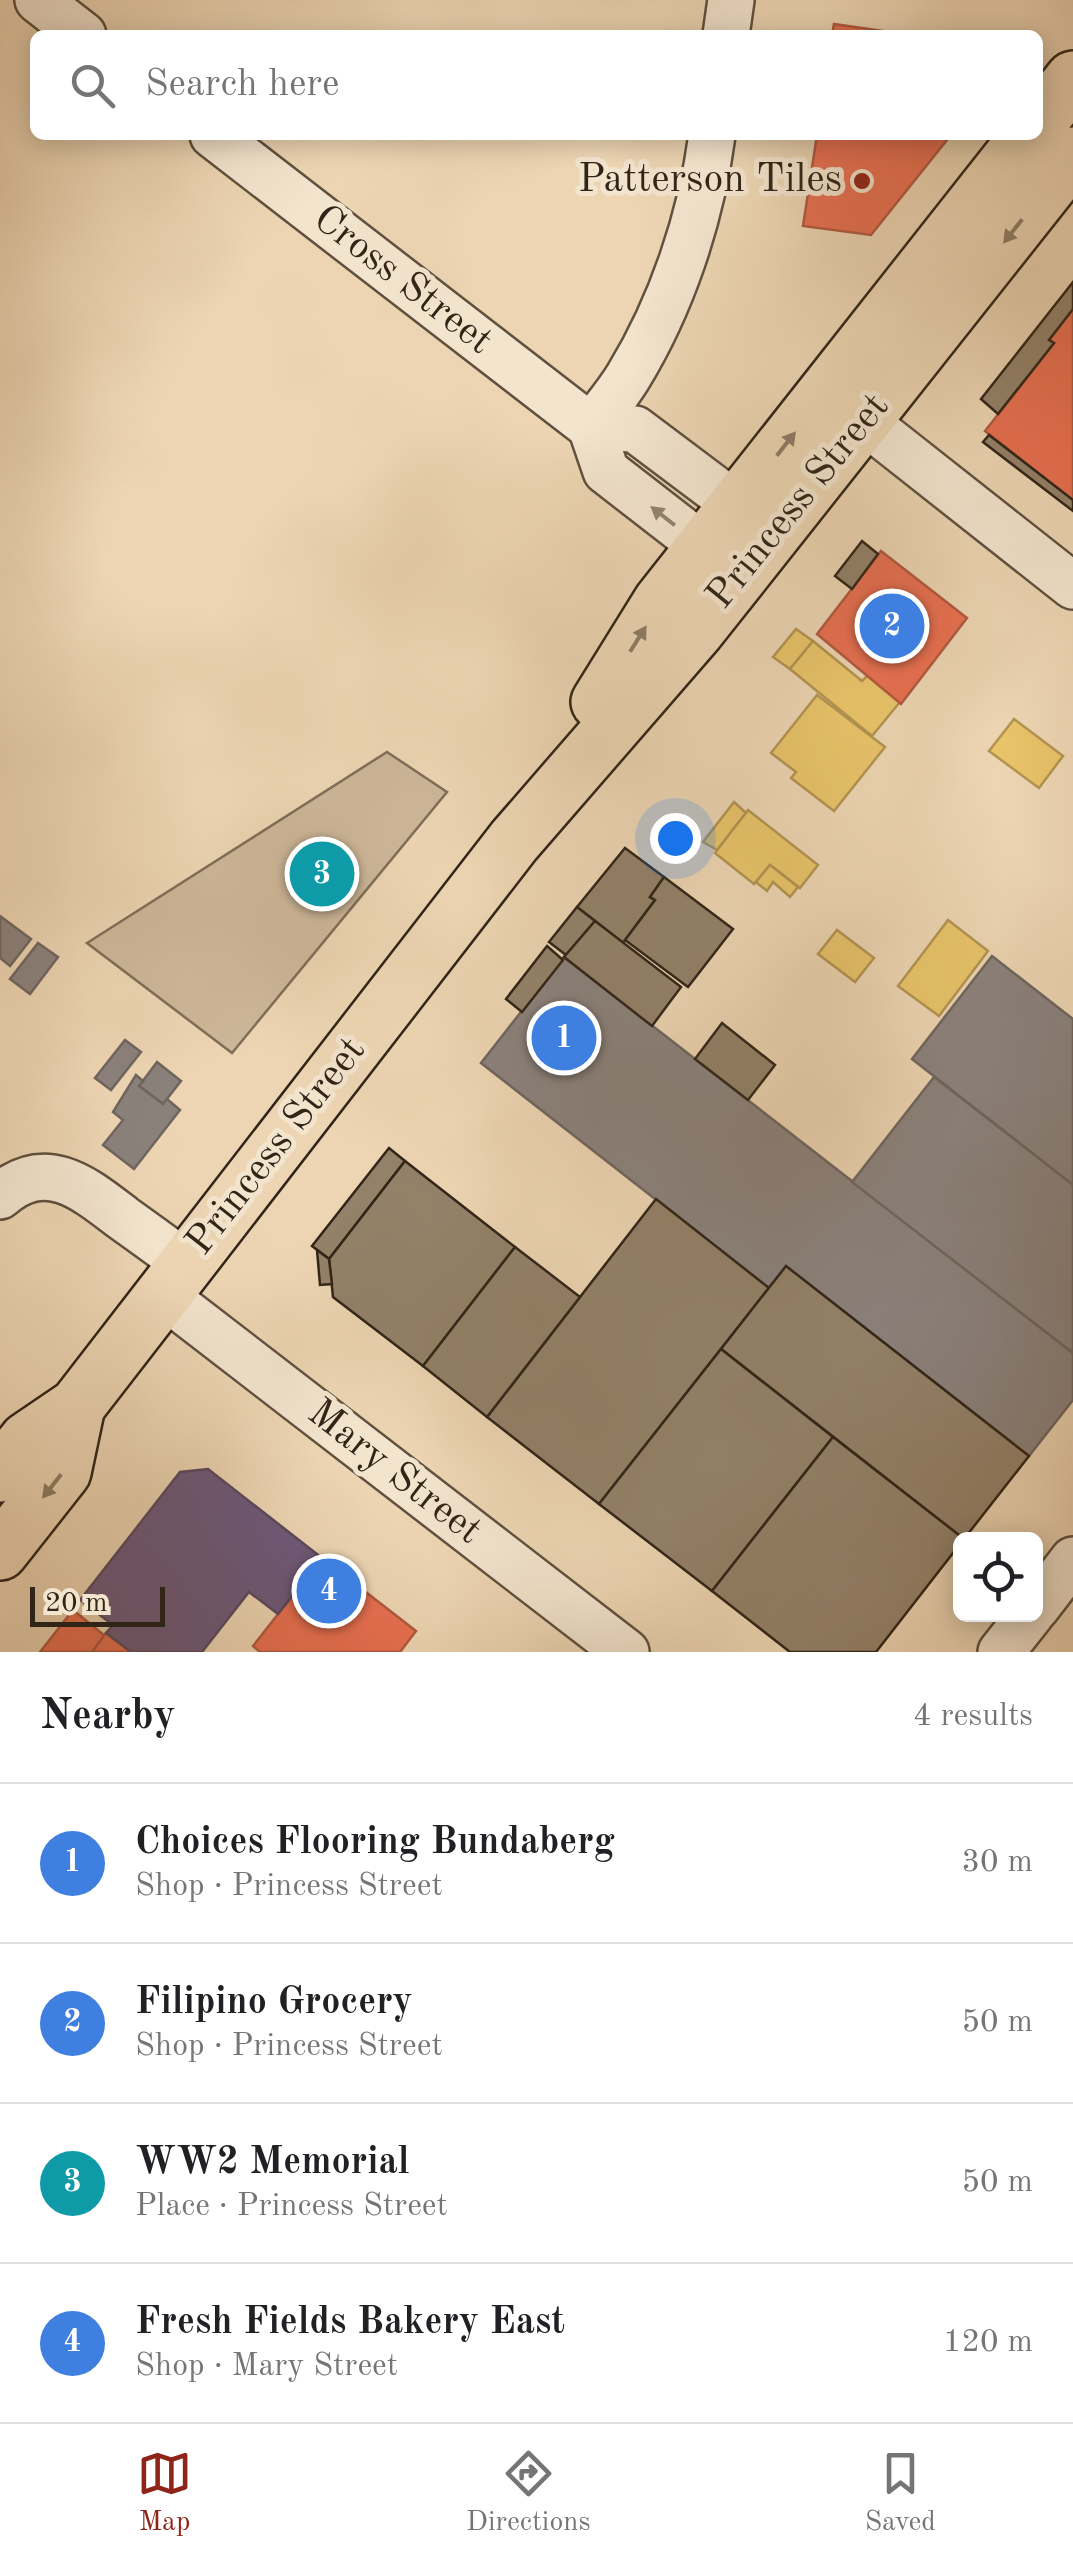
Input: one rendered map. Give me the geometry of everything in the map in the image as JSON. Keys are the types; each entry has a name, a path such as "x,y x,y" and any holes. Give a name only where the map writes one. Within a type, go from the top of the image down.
{"main road":[{"path":"1043,118 1073,79"},
{"name":"Princess Street","path":"739,540 1025,140"},
{"name":"Princess Street","path":"0,1474 26,1440 77,1406 514,841 661,602 739,540 864,421 1073,155"},
{"name":"Princess Street","path":"0,1552 63,1472 77,1406"}],"street":[{"path":"38,0 77,30"},
{"path":"727,30 731,0"},
{"name":"Cross Street","path":"218,140 590,428 606,471 739,540"},
{"path":"590,428 627,378 672,284 695,222 711,140"},
{"path":"864,421 1073,586"},
{"name":"Mary Street","path":"0,1196 11,1187 44,1177 81,1186 174,1279 626,1652"},
{"path":"1043,1599 1073,1560"},
{"path":"1001,1652 1025,1622"}],"shaded area":[{"path":"387,752 447,792 232,1053 87,943"}],"building: Homes":[{"path":"796,629 813,641 790,669 773,657"},
{"path":"813,641 862,681 868,675 900,702 872,736 790,669"},
{"path":"817,695 885,747 834,811 791,778 796,772 771,753"},
{"path":"1014,719 1063,756 1039,788 989,751"},
{"path":"734,802 746,813 717,850 703,842"},
{"path":"748,810 818,865 800,888 770,865 754,884 715,853"},
{"path":"770,865 798,887 790,897 773,882 767,891 756,882"},
{"path":"948,920 988,951 939,1016 898,986"},
{"path":"837,930 874,958 855,982 818,954"}],"building: Shops":[{"path":"834,24 876,30 833,30"},
{"name":"Patterson Tiles","path":"816,140 947,140 871,235 803,226"},
{"path":"1073,309 1073,500 985,431 1054,343 1049,340"},
{"path":"881,551 967,618 901,704 817,634"},
{"path":"322,1558 416,1631 400,1652 260,1652 253,1646"},
{"path":"73,1610 105,1636 92,1652 40,1652"},
{"path":"106,1633 131,1652 92,1652"}],"building: Offices":[{"path":"208,1469 322,1558 278,1614 249,1592 202,1652 131,1652 106,1633 113,1625 80,1600 180,1472"}],"building: Industry":[{"path":"0,916 31,939 10,966 0,958"},
{"path":"38,943 58,957 30,994 10,979"},
{"path":"992,956 1073,1019 1073,1185 912,1059"},
{"path":"564,957 1073,1353 1073,1400 1029,1456 786,1266 769,1288 481,1063"},
{"path":"125,1040 141,1052 111,1090 95,1078"},
{"path":"157,1062 181,1081 163,1104 139,1086"},
{"path":"136,1075 143,1081 139,1086 163,1104 167,1099 180,1110 134,1169 103,1145 123,1120 113,1112"},
{"path":"934,1077 1073,1185 1073,1353 852,1182"}],"building: Other":[{"path":"1073,282 1073,309 1049,340 1054,343 998,414 981,399"},
{"path":"989,435 1073,500 1073,511 983,442"},
{"path":"862,541 878,554 852,589 835,576"},
{"path":"625,848 664,877 650,897 655,900 623,943 577,907"},
{"path":"664,877 733,929 688,987 625,940 655,900 650,897"},
{"path":"577,907 595,921 566,955 549,942"},
{"path":"595,921 681,987 652,1026 564,957"},
{"path":"547,946 563,960 522,1012 506,999"},
{"path":"722,1023 775,1065 748,1100 695,1059"},
{"path":"389,1148 405,1161 329,1259 312,1246"},
{"path":"405,1161 515,1247 423,1366 333,1297 329,1259"},
{"path":"656,1199 769,1288 599,1504 487,1417"},
{"path":"515,1247 580,1297 487,1417 423,1366"},
{"path":"317,1250 329,1259 332,1284 320,1285"},
{"path":"786,1266 1029,1456 969,1532 955,1532 721,1349"},
{"path":"721,1349 833,1437 712,1591 599,1504"},
{"path":"833,1437 955,1532 953,1553 876,1652 790,1652 712,1591"}],"place":[{"name":"Patterson Tiles","path":"862,181"},
{"name":"Filipino Grocery","path":"892,626"},
{"name":"WW2 Memorial","path":"322,874"},
{"name":"Choices Flooring Bundaberg","path":"564,1038"},
{"name":"Fresh Fields Bakery East","path":"329,1591"}]}
